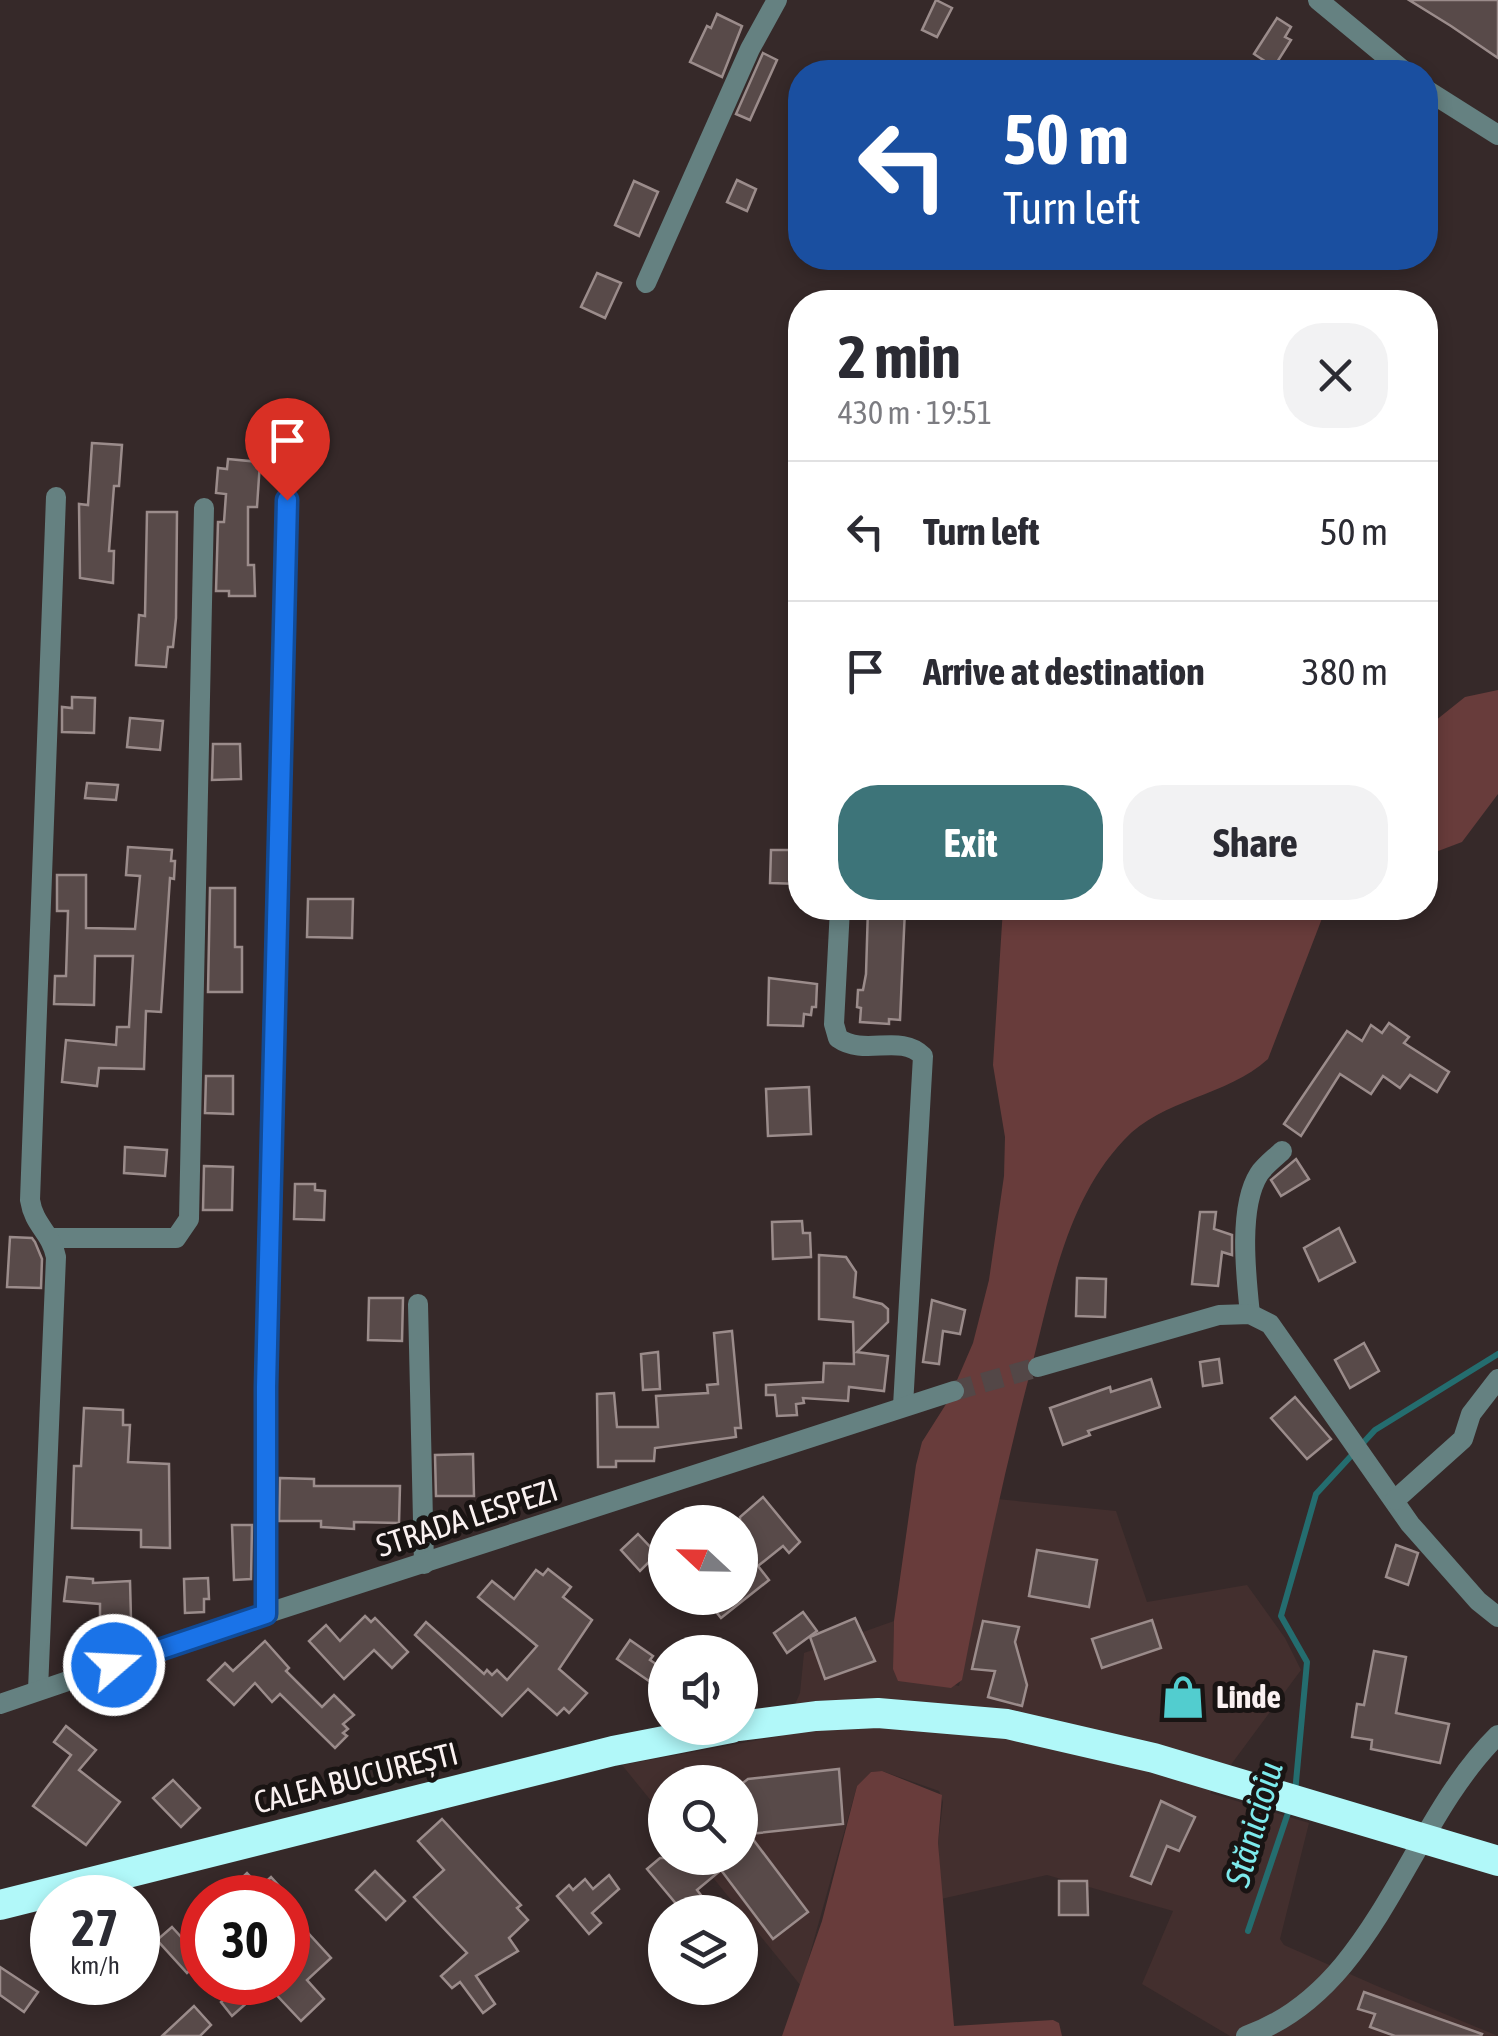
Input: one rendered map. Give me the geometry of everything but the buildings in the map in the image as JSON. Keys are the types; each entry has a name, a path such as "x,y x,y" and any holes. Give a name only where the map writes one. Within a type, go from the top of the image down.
{"highway":[{"path":"758,1724 831,1715 944,1716 1072,1738 1498,1861"},
{"name":"CALEA BUCUREȘTI","path":"0,1905 648,1744"}],"street":[{"path":"646,283 750,49 776,0"},
{"path":"1318,0 1390,60"},
{"path":"1438,97 1498,134"},
{"path":"38,1690 56,1258 52,1238 32,1214 30,1200 56,497"},
{"path":"266,1614 266,1387 287,500"},
{"path":"52,1238 176,1238 189,1219 204,508"},
{"path":"839,920 834,1024 838,1038 861,1047 905,1044 923,1056 903,1406"},
{"path":"1250,1314 1245,1262 1254,1186 1260,1172 1282,1151"},
{"path":"418,1304 424,1564"},
{"path":"1038,1367 1219,1315 1250,1314 1270,1324 1436,1557 1498,1616"},
{"path":"1394,1500 1463,1439 1471,1414 1498,1379"},
{"name":"STRADA LESPEZI","path":"0,1704 954,1392"},
{"path":"1246,2036 1296,2008 1329,1979 1387,1902 1438,1808 1498,1735"}],"shaded area":[{"path":"1498,690 1498,794 1462,842 1438,851 1438,719 1465,697"},
{"path":"1002,920 1321,920 1268,1059 1233,1082 1140,1126 1104,1164 1074,1219 1054,1278 1003,1485 962,1680 951,1688 898,1681 893,1669 894,1621 922,1442 948,1401 973,1343 989,1280 1004,1176 1005,1137 993,1065"},
{"path":"997,1499 1116,1511 1147,1602 1247,1585 1285,1638 1301,1670 1210,1793 1309,1823 1280,1939 1284,1945 1498,2036 1230,2036 1142,1984 1173,1911 1047,1875 941,1899 938,1843 943,1802 939,1791 882,1771 871,1772 857,1786 801,1986 758,1933 758,1895 727,1895 711,1875 758,1875 758,1765 648,1765 648,1797 622,1765 732,1745 758,1745 758,1740 781,1736 800,1693 804,1653 894,1621 893,1669 959,1686"},
{"path":"882,1771 942,1795 938,1843 954,2026 1053,2020 1059,2023 1062,2036 782,2036 822,1921 857,1786 871,1772"}],"waterway":[{"name":"Stănicioiu","path":"1295,1793 1307,1662 1281,1616 1316,1494 1375,1430 1498,1354"},
{"name":"Stănicioiu","path":"1248,1931 1289,1810"}],"tunnel":[{"path":"954,1391 1038,1367"}],"place":[{"name":"Linde","path":"1183,1697"}],"route":[{"path":"114,1665 266,1614 266,1387 287,500"}]}
